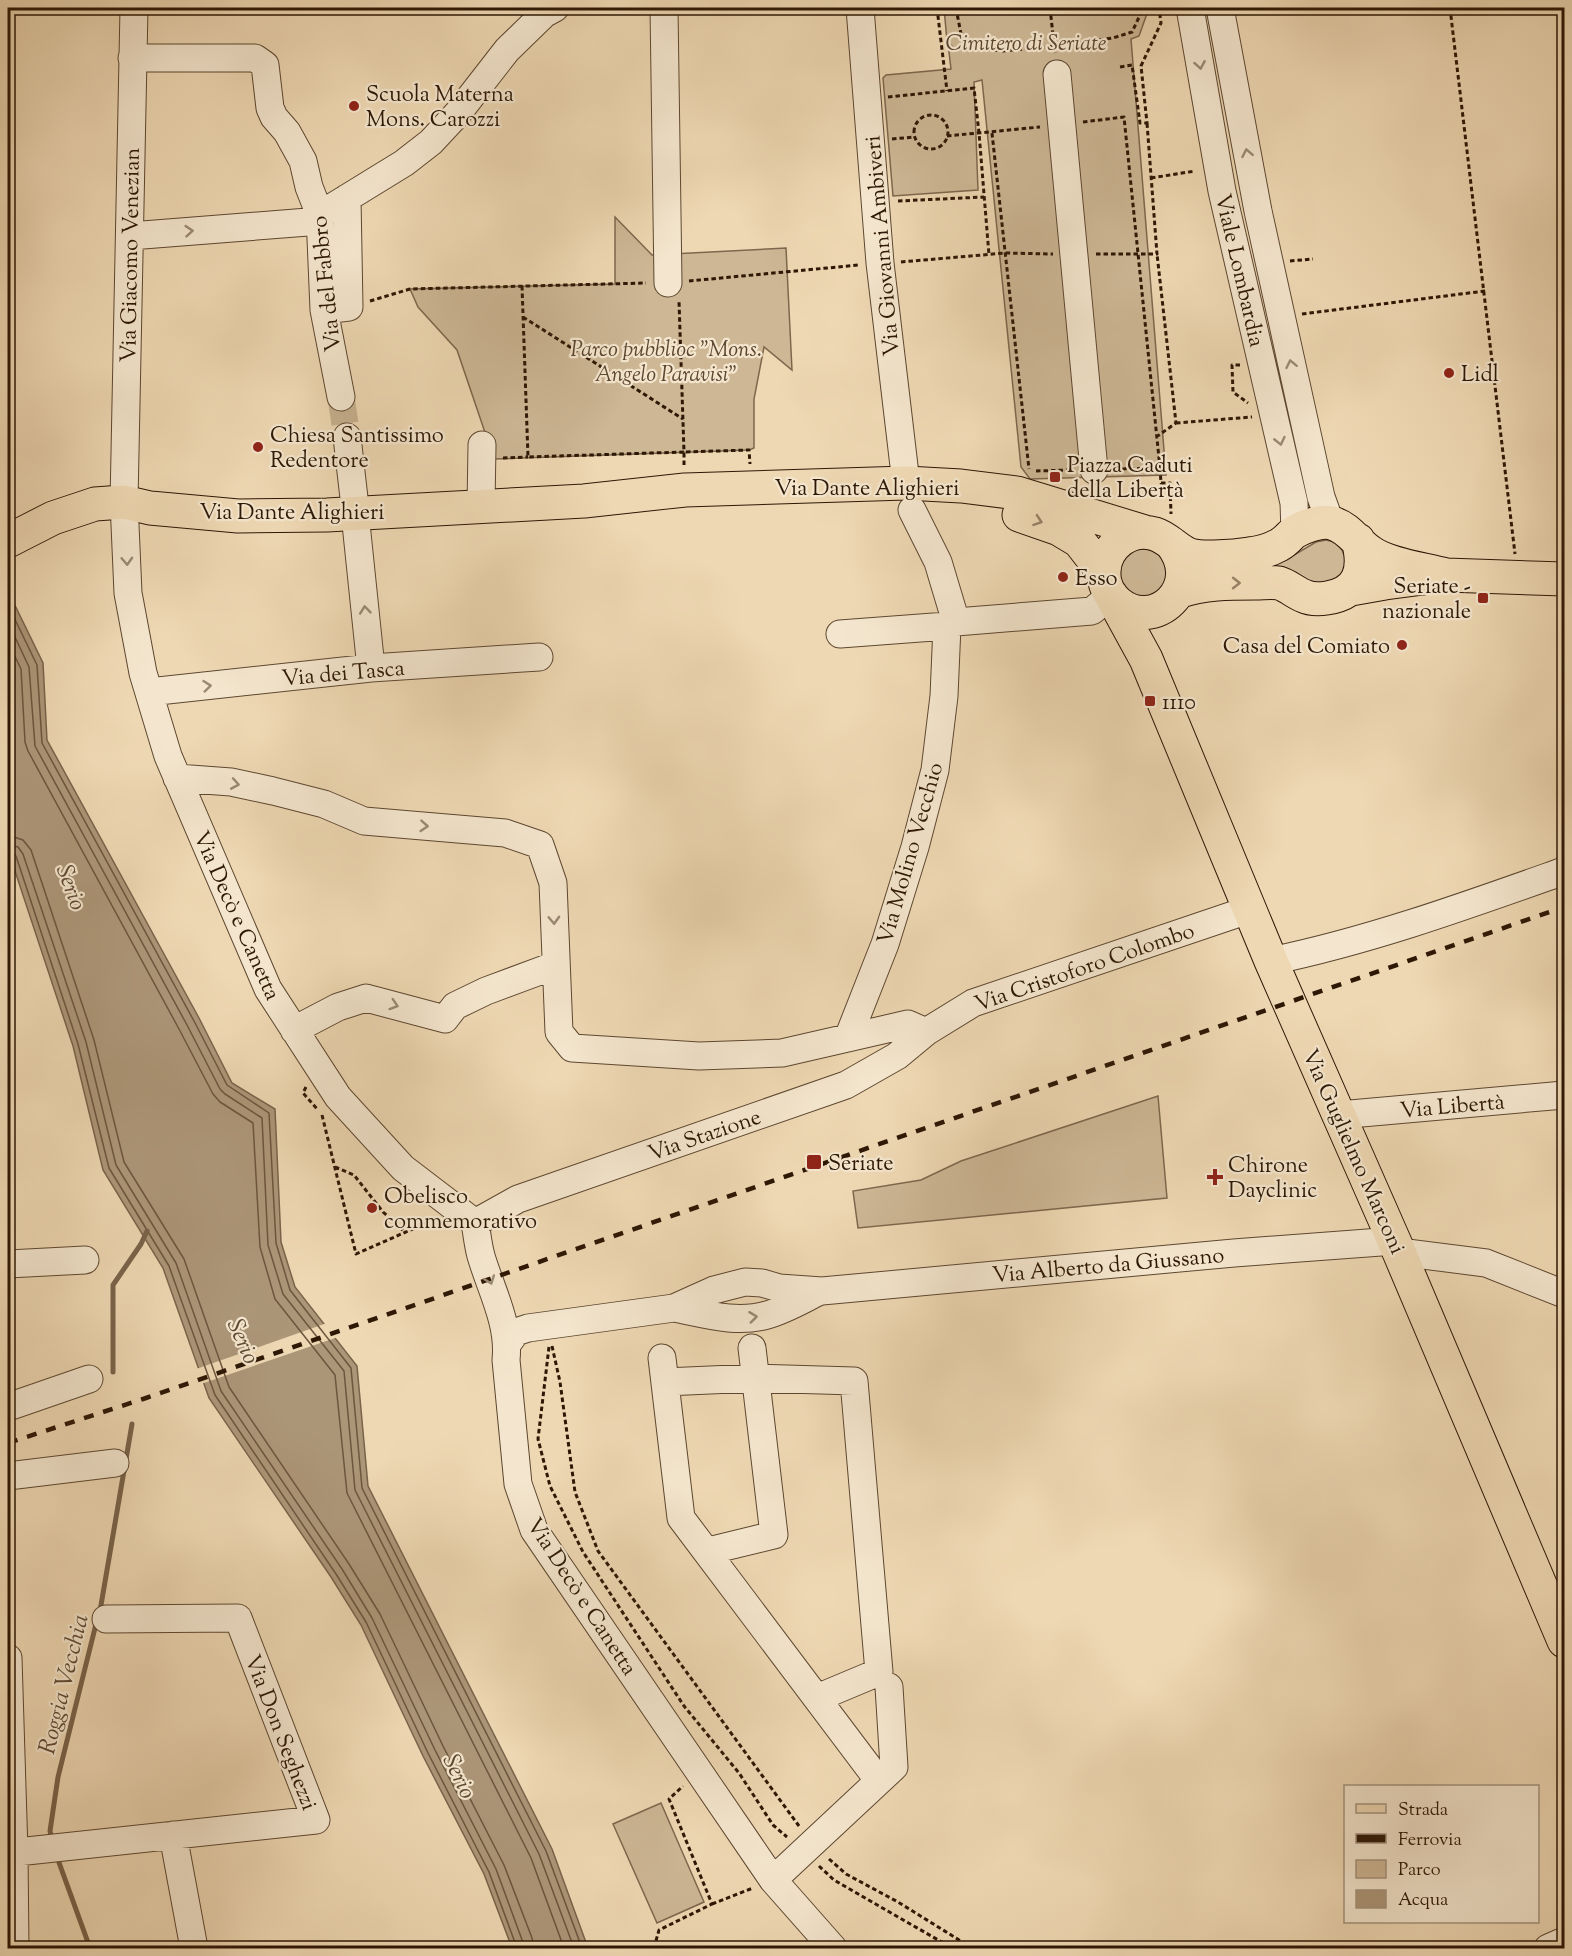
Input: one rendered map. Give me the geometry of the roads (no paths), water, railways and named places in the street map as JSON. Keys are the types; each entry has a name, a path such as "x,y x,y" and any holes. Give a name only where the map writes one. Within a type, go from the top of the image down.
{"main road":[{"name":"Via Dante Alighieri","path":"8,542 53,518 95,504 124,502 150,508 238,516 354,506 481,506 584,501 685,489 909,497 961,486 1023,482 1162,531 1190,555 1262,553 1282,544 1295,532 1330,522"},
{"name":"Via Dante Alighieri","path":"584,501 684,504 910,497 1002,509 1059,529 1079,541 1107,584"},
{"path":"1330,522 1347,530 1371,553 1446,575"},
{"path":"1146,659 1150,637 1170,600 1183,579 1183,566 1179,553 1162,531 1132,534 1112,548 1106,560 1107,584 1119,603 1140,612 1151,611 1170,600 1212,583 1278,583 1292,588 1305,597 1321,599 1335,597 1351,589 1446,575 1564,579"},
{"path":"1351,589 1360,575 1363,556 1358,540"},
{"name":"Via Guglielmo Marconi","path":"1107,584 1146,659 1271,961 1396,1246 1564,1641"}],"street":[{"name":"Via Giacomo Venezian","path":"124,502 134,8"},
{"path":"130,236 308,222 404,163 431,142 458,113 507,50 544,14 555,8"},
{"path":"664,8 673,282"},
{"name":"Via Giovanni Ambiveri","path":"860,8 880,263 909,497"},
{"name":"Viale Lombardia","path":"1190,8 1262,406 1294,503 1295,532"},
{"name":"Viale Lombardia","path":"1220,8 1258,212 1321,496 1330,522"},
{"name":"Via del Fabbro","path":"132,58 255,58 265,65 270,108 303,160 309,187 320,214 337,309 341,397"},
{"path":"1057,74 1094,470"},
{"path":"1222,191 1237,190 1258,212"},
{"path":"337,309 347,198"},
{"path":"1262,406 1284,401 1298,392"},
{"path":"347,437 371,668"},
{"path":"481,506 482,445"},
{"name":"Via Molino Vecchio","path":"848,1038 885,944 915,847 935,770 944,696 952,624 938,562 909,497"},
{"name":"Via Decò e Canetta","path":"124,502 128,593 143,673 168,756 268,989 338,1097 403,1168 475,1223 481,1254 508,1342 506,1360 518,1484 534,1530 773,1880 833,1948"},
{"path":"840,634 1092,611 1107,584"},
{"name":"Via dei Tasca","path":"149,692 371,668 538,657"},
{"path":"177,778 231,782 324,804 364,821 505,834 540,845 553,883 559,1032 572,1048 699,1056 782,1053 908,1024 926,1032"},
{"path":"1271,961 1318,951 1438,916 1564,871"},
{"name":"Via Cristoforo Colombo","path":"926,1032 974,1003 1251,909"},
{"path":"294,1030 338,1007 366,998 445,1019 455,1006 486,991 556,965"},
{"name":"Via Stazione","path":"475,1223 518,1199 846,1085 897,1056 926,1032"},
{"name":"Via Libertà","path":"1339,1115 1564,1095"},
{"name":"Via Alberto da Giussano","path":"780,1299 822,1291 1234,1252 1381,1242 1486,1263 1564,1294"},
{"path":"8,1264 85,1260"},
{"path":"508,1342 516,1332 528,1328 714,1303 745,1282 762,1283 780,1299 767,1315 749,1318 726,1318 714,1303"},
{"path":"708,1551 774,1534 752,1348"},
{"path":"817,1698 879,1672 854,1381 755,1378 664,1370 681,1518 879,1781"},
{"path":"8,1407 89,1380"},
{"path":"8,1476 115,1463"},
{"name":"Via Don Seghezzi","path":"11,1852 316,1820 238,1618 106,1619"},
{"path":"8,1658 15,1948"},
{"path":"773,1880 894,1767 889,1687"},
{"path":"173,1835 194,1948"},
{"path":"1548,1948 1564,1941"}],"water":[{"name":"Serio","path":"8,591 43,663 47,740 199,1018 232,1083 275,1109 281,1242 295,1287 357,1366 368,1486 552,1849 588,1948 512,1948 484,1874 423,1756 361,1625 209,1398 163,1268 103,1170 73,1046 8,850"}],"waterway":[{"path":"113,1372 113,1285 141,1244 147,1231"},
{"name":"Roggia Vecchia","path":"100,1611 132,1424"},
{"name":"Roggia Vecchia","path":"52,1839 50,1831 58,1777 97,1620"},
{"name":"Roggia Vecchia","path":"57,1857 90,1948"}],"tunnel":[{"path":"341,397 347,437"}],"railway":[{"path":"8,1443 146,1398 1564,907"}],"place":[{"name":"Scuola Materna Mons. Carozzi","path":"354,106"},
{"name":"Lidl","path":"1449,373"},
{"name":"Chiesa Santissimo Redentore","path":"258,447"},
{"name":"Piazza Caduti della Libertà","path":"1055,477"},
{"name":"Esso","path":"1063,577"},
{"name":"Seriate - nazionale","path":"1483,598"},
{"name":"Casa del Comiato","path":"1402,645"},
{"name":"1110","path":"1150,701"},
{"name":"Seriate","path":"814,1162"},
{"name":"Chirone Dayclinic","path":"1215,1177"},
{"name":"Obelisco commemorativo","path":"372,1208"}],"park label":[{"name":"Cimitero di Seriate","path":"1026,42"},
{"name":"Parco pubblioc \"Mons. Angelo Paravisi\"","path":"666,360"}]}
